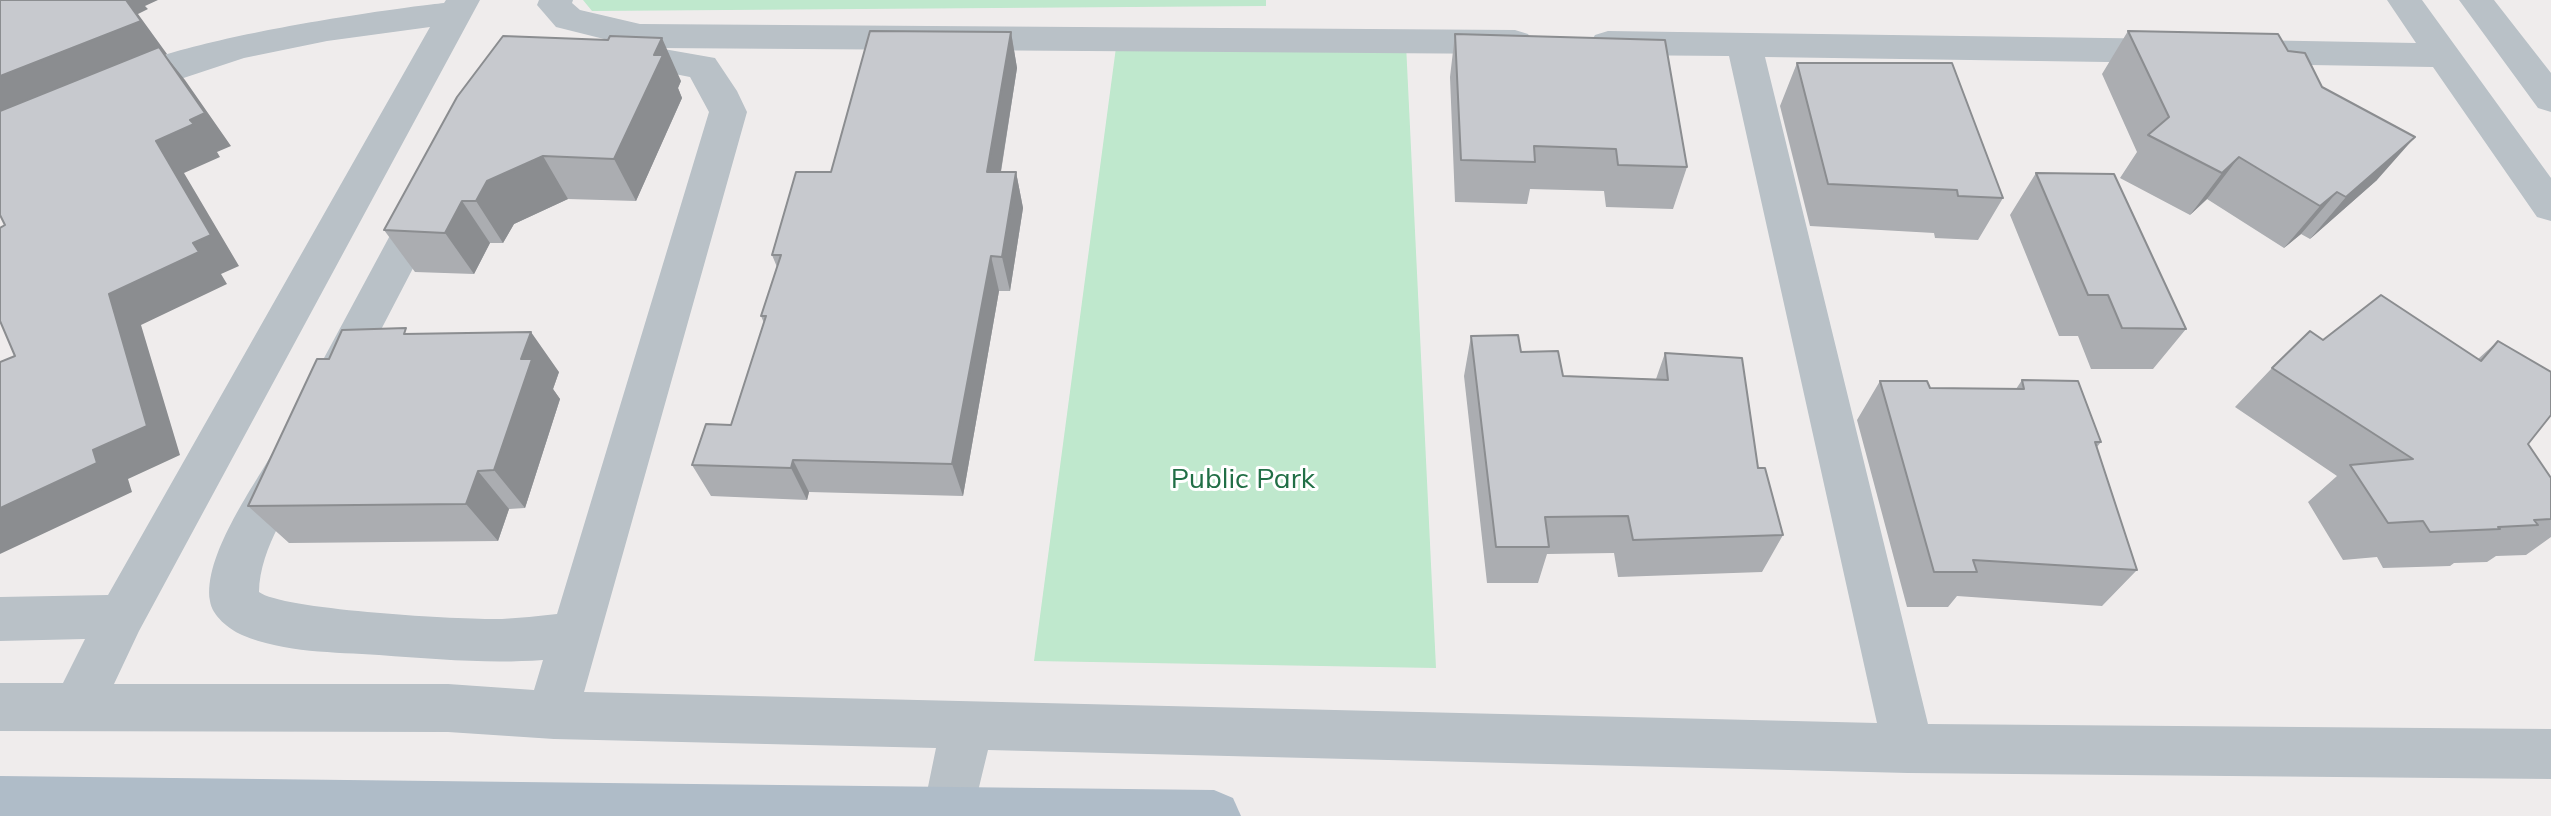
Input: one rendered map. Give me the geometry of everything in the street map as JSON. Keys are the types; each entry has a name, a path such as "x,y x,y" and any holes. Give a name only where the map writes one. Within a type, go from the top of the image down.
{"main road":[{"path":"0,802 1214,816"}],"street":[{"path":"2404,0 2551,207"},
{"path":"2476,0 2551,99"},
{"path":"88,100 155,73 277,36 459,6"},
{"path":"78,705 122,616 459,6"},
{"path":"554,29 640,36 1557,42 2441,55"},
{"path":"554,29 599,49 702,67 719,91 728,112 574,635 554,715"},
{"path":"1744,44 1908,748"},
{"path":"449,161 246,547 233,580 234,602 255,618 301,628 500,641 574,635"},
{"path":"0,619 122,616"},
{"path":"0,707 448,708 554,715 1908,748 2551,754"},
{"path":"947,813 968,724"}],"green space":[{"path":"583,0 1266,0 1266,6 592,11"},
{"name":"Public Park","path":"1117,40 1406,44 1436,668 1034,661"}],"building":[{"path":"0,0 126,0 141,21 0,76"},
{"path":"870,31 1011,32 987,172 1016,172 1002,257 991,256 952,464 793,460 791,468 692,465 706,424 731,425 766,316 761,316 781,255 772,255 796,172 831,172"},
{"path":"2128,31 2278,34 2288,51 2305,53 2322,87 2415,137 2346,197 2337,192 2320,206 2239,157 2222,173 2148,135 2169,117"},
{"path":"1455,34 1665,40 1687,167 1618,165 1616,149 1534,146 1535,162 1461,160"},
{"path":"503,36 608,40 610,36 662,38 654,55 663,55 614,159 543,156 487,181 476,201 462,201 445,233 384,230 457,97"},
{"path":"159,47 205,113 190,120 194,124 156,141 211,235 193,243 199,252 109,294 147,426 93,450 97,463 0,508 0,362 15,356 0,321 0,228 5,225 0,215 0,111"},
{"path":"1797,63 1952,63 2003,198 1958,196 1957,190 1828,184"},
{"path":"2036,173 2114,174 2186,329 2122,328 2108,295 2088,295"},
{"path":"2381,295 2481,361 2498,341 2551,372 2551,415 2528,444 2551,478 2551,519 2534,520 2538,525 2430,532 2423,521 2388,523 2350,465 2413,459 2272,368 2310,331 2323,340"},
{"path":"406,328 404,334 531,332 521,359 532,359 494,470 478,471 466,504 248,506 317,359 329,359 342,330"},
{"path":"1518,335 1521,352 1558,351 1563,376 1668,380 1665,353 1742,358 1758,468 1765,468 1783,535 1633,540 1628,516 1545,517 1549,547 1496,547 1471,336"},
{"path":"2022,380 2078,381 2101,442 2095,442 2137,570 1973,560 1977,572 1934,572 1880,381 1927,381 1930,388 2024,389"}]}
